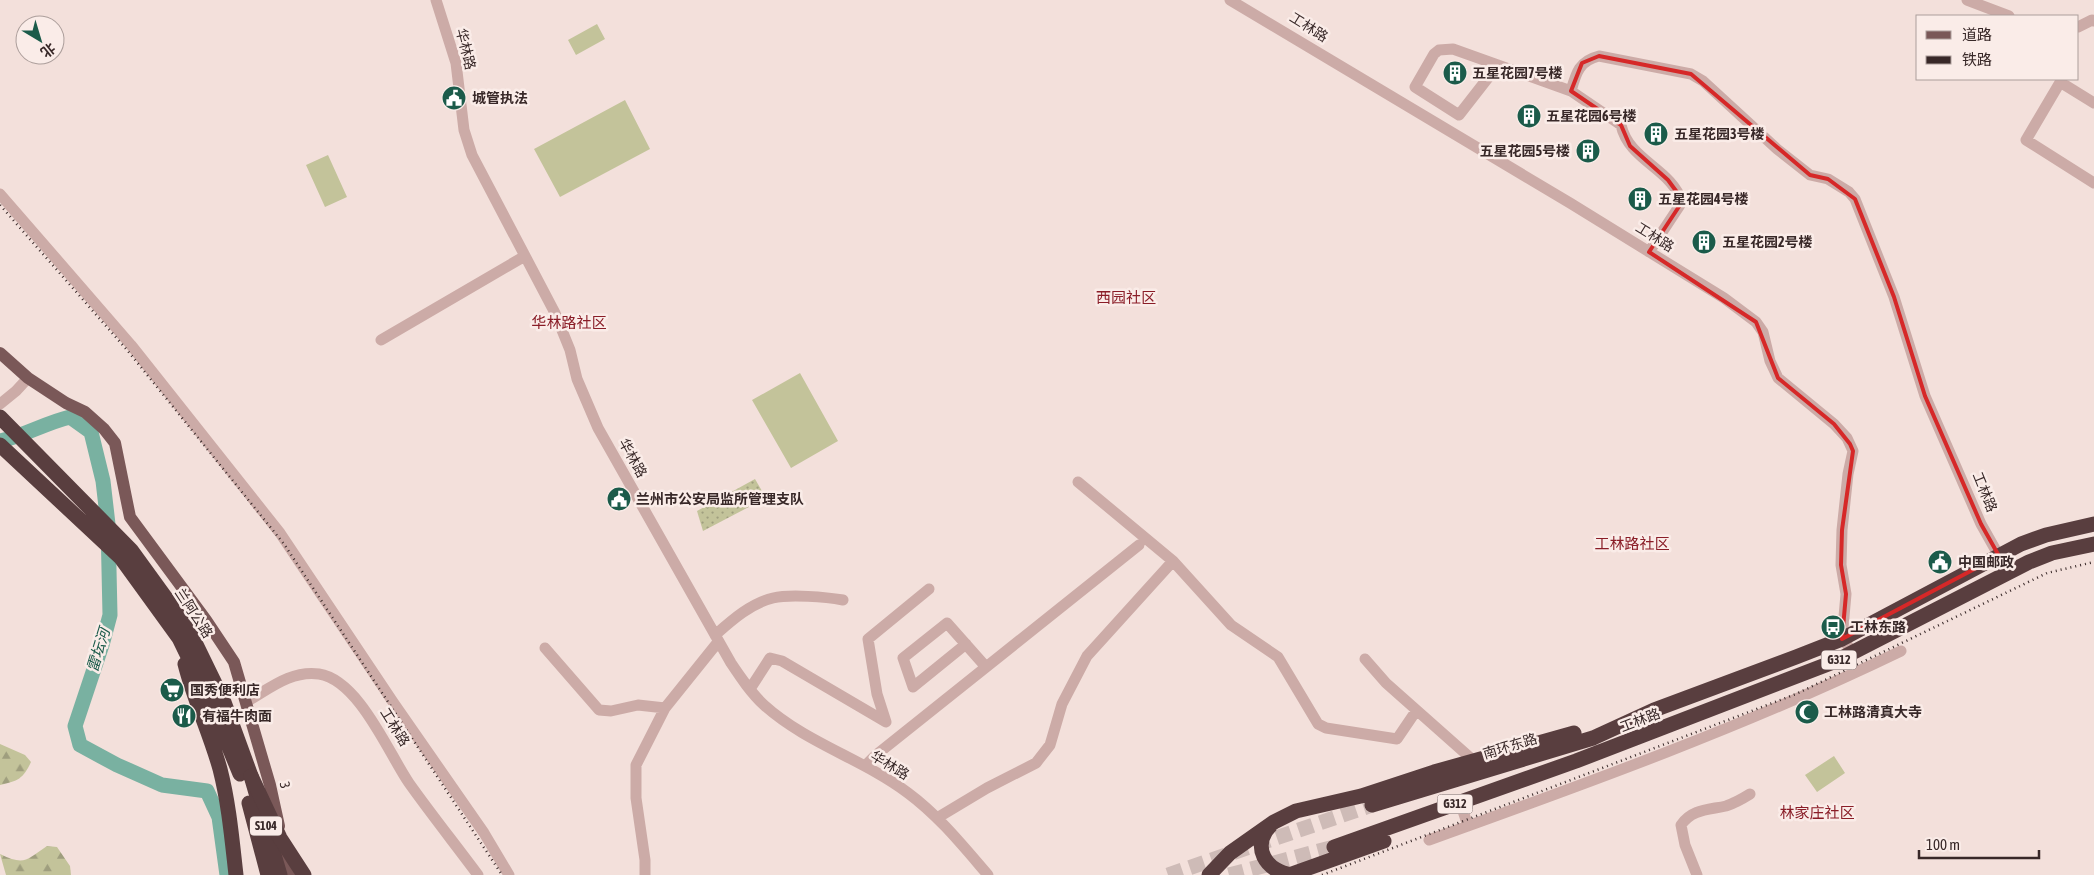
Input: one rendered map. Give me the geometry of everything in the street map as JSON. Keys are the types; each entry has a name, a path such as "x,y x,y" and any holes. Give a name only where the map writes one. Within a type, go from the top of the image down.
{"highway":[{"name":"兰阿公路","path":"0,417 131,550 189,630 224,702 247,778 280,875"},
{"name":"兰阿公路","path":"0,445 121,558 179,638 247,778 268,875"},
{"name":"工林路","path":"1654,710 1742,679 1842,639 2021,544 2046,535 2094,524"},
{"name":"工林路","path":"1576,761 1803,675 1854,653 2029,562 2052,553 2094,544"},
{"path":"179,638 192,689 220,768 229,815 236,875"},
{"path":"1209,875 1230,853 1274,822 1296,811 1361,796 1474,761 1654,710"},
{"name":"南环东路","path":"1372,805 1593,738 1654,710"},
{"path":"1274,822 1267,829 1263,837 1263,855 1274,870 1291,875 1544,781 1576,761"},
{"name":"G312","path":"1334,847 1576,761"},
{"path":"247,778 280,838 304,875"}],"main road":[{"name":"3","path":"0,353 28,378 66,403 85,412 104,429 115,444 130,517 206,620 234,662 270,785 289,875"}],"street":[{"name":"华林路","path":"436,0 456,62 467,142 564,334 577,379 598,428 717,638 750,689 778,716 818,742 865,766 907,792 937,818 988,875"},
{"name":"工林路","path":"1230,0 1570,202 1724,298 1756,322 1763,332 1770,361 1778,378 1834,424 1850,444 1853,451 1848,474 1842,530 1841,565 1846,594 1842,639"},
{"path":"1967,0 2005,15"},
{"path":"2079,27 2093,19"},
{"path":"1498,65 1459,115 1415,87 1434,54 1439,50 1453,49 1498,65 1571,91 1621,125 1624,138 1630,146 1668,180 1680,195 1682,202 1649,252"},
{"name":"工林路","path":"1571,91 1582,63 1599,56 1691,74 1703,82 1777,149 1810,175 1828,179 1849,192 1855,199 1894,297 1925,396 1980,524 1999,556"},
{"path":"2094,103 2061,80 2026,140 2094,183"},
{"path":"0,194 131,344 280,533 393,702 484,833 509,875"},
{"path":"381,340 525,256"},
{"path":"0,404 28,378"},
{"path":"1078,482 1173,561 1231,625 1278,657 1318,724 1326,728 1397,739 1416,711"},
{"path":"865,766 876,755 1139,545"},
{"path":"937,818 987,788 1036,763 1050,745 1062,704 1087,656 1173,561"},
{"path":"750,689 770,658 782,661 886,722 877,694 868,639 929,589"},
{"path":"645,875 645,860 636,798 636,765 665,708 717,638 741,613 774,598 823,596 843,600"},
{"path":"966,644 913,687 903,658 948,623 986,667"},
{"path":"1842,639 1854,653"},
{"path":"545,648 599,710 611,711 638,705 665,708"},
{"path":"1429,840 1749,720 1825,688 1901,651"},
{"path":"1366,658 1386,684 1474,761"},
{"name":"工林路","path":"246,702 292,676 307,673 321,674 338,683 372,720 408,781 478,875"},
{"path":"1697,875 1685,845 1681,825 1685,819 1697,811 1739,802 1750,794"},
{"path":"1463,811 1468,826"}],"highlighted area":[{"path":"1599,56 1691,74 1810,175 1828,179 1855,199 1894,297 1925,396 1981,524 1999,556 1842,639 1846,594 1841,565 1842,530 1853,451 1850,444 1834,424 1778,378 1756,322 1649,252 1682,202 1668,180 1630,146 1621,125 1571,91 1582,63"}],"green space":[{"path":"597,24 605,39 576,55 568,40"},
{"path":"625,100 650,149 560,197 534,149"},
{"path":"328,155 347,197 325,207 306,165"},
{"path":"800,373 838,441 791,468 752,400"},
{"path":"755,479 766,498 703,531 697,511"},
{"path":"0,744 25,755 31,762 22,776 0,785"},
{"path":"1834,756 1845,773 1817,792 1805,775"},
{"path":"47,846 57,847 70,866 71,875 6,875 0,854 15,860 25,860"}],"waterway":[{"name":"雷坛河","path":"0,441 70,417 91,432 103,481 108,524 110,615 75,726 80,745 117,765 162,785 207,791 219,817 227,875"}],"tunnel":[{"path":"1168,875 1372,805"},
{"path":"1229,875 1334,847"}],"railway":[{"path":"0,205 127,350 284,544 502,875"},
{"path":"1322,875 1796,694 2047,573 2094,562"}],"place":[{"name":"五星花园7号楼","path":"1455,73"},
{"name":"城管执法","path":"454,98"},
{"name":"五星花园6号楼","path":"1529,116"},
{"name":"五星花园3号楼","path":"1656,134"},
{"name":"五星花园5号楼","path":"1588,151"},
{"name":"五星花园4号楼","path":"1640,199"},
{"name":"五星花园2号楼","path":"1704,242"},
{"name":"兰州市公安局监所管理支队","path":"619,499"},
{"name":"中国邮政","path":"1940,562"},
{"name":"工林东路","path":"1833,627"},
{"name":"国秀便利店","path":"172,690"},
{"name":"工林路清真大寺","path":"1807,712"},
{"name":"有福牛肉面","path":"184,716"}],"district":[{"name":"西园社区","path":"1126,297"},
{"name":"华林路社区","path":"569,322"},
{"name":"工林路社区","path":"1632,543"},
{"name":"林家庄社区","path":"1817,812"}]}
